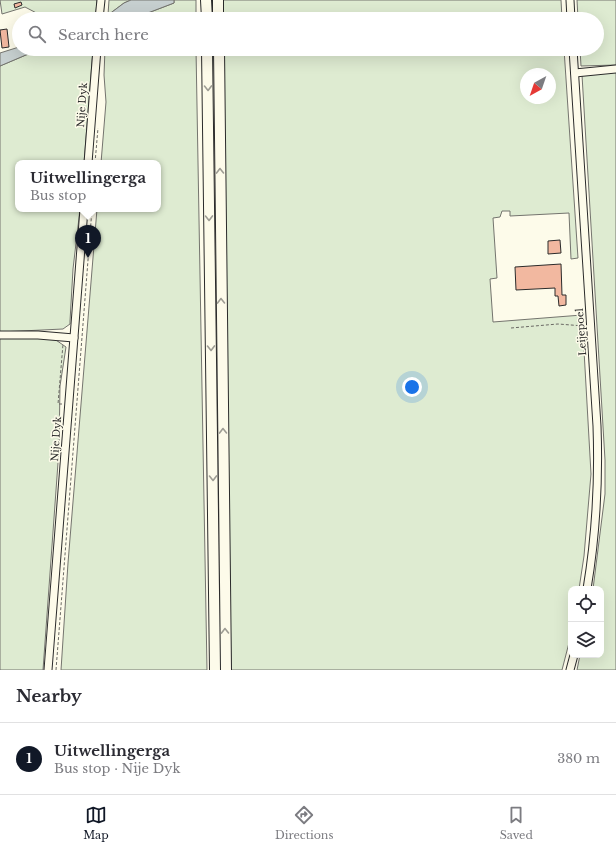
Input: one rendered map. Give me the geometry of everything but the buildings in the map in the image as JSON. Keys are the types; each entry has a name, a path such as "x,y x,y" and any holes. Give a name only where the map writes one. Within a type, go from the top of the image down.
{"highway":[{"path":"206,0 207,12"},
{"path":"218,0 218,12"},
{"path":"207,56 215,670"},
{"path":"219,56 226,670"}],"street":[{"path":"570,0 571,12"},
{"name":"Nije Dyk","path":"88,160 96,56"},
{"name":"Leijepoel","path":"574,56 599,475 595,532 587,586"},
{"path":"575,73 616,69"},
{"name":"Nije Dyk","path":"48,670 84,212"},
{"path":"0,335 38,334 74,338"},
{"path":"570,670 573,658"}],"path":[{"name":"Nije Dyk","path":"56,670 92,212"},
{"path":"511,328 558,324 578,327"},
{"path":"59,342 63,344 58,404 63,404"}],"green space":[{"path":"0,0 97,0 96,12 35,12 25,7 2,14"},
{"path":"109,0 131,0 124,3 112,12 108,12"},
{"path":"174,0 196,0 196,12 150,12 174,3"},
{"path":"223,0 561,0 562,12 223,12"},
{"path":"577,0 616,0 616,65 581,66 580,56 604,56 604,12 578,12"},
{"path":"24,56 92,56 84,160 15,160 15,212 80,212 73,269 70,324 63,329 0,332 0,66"},
{"path":"105,56 196,56 207,670 61,670 68,563 97,212 161,212 161,160 101,160 106,102 104,75"},
{"path":"223,56 564,56 578,258 571,259 569,213 510,216 510,211 502,211 500,217 493,218 497,278 490,279 493,322 582,315 591,474 584,556 579,586 568,586 568,647 562,670 231,670"},
{"path":"616,71 616,670 577,670 579,658 604,658 604,586 593,586 605,494 605,460 582,75"},
{"path":"0,337 53,338 66,347 60,386 59,449 43,670 0,670"}],"shaded area":[{"path":"131,0 174,0 174,3 150,12 112,12 124,3"},
{"path":"12,49 12,56 24,56 0,66 0,53"}],"place":[{"name":"Uitwellingerga","path":"88,258"}]}
